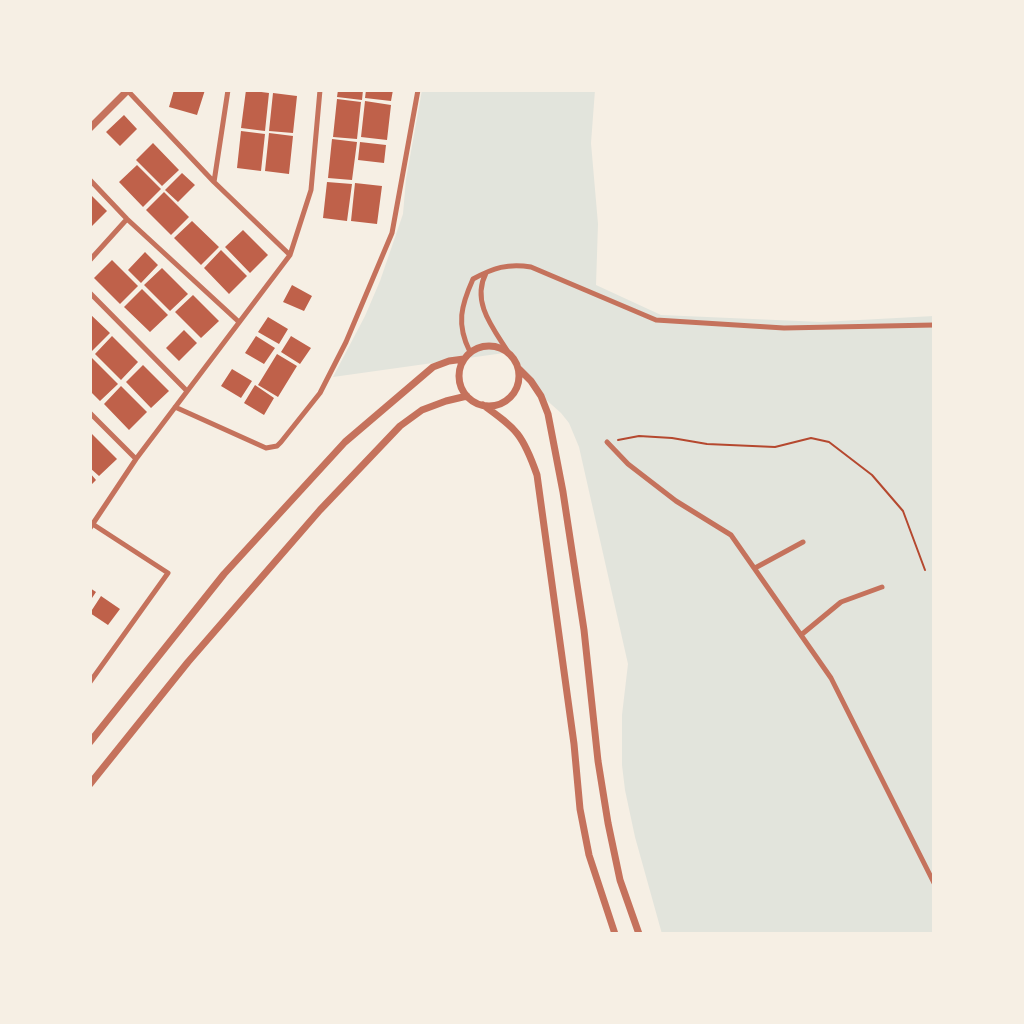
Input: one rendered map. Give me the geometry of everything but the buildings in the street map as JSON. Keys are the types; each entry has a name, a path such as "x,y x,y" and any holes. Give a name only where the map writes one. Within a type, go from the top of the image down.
{"street":[{"path":"214,182 228,90"},
{"path":"90,682 168,573 91,525 136,459 290,255 311,190 320,90"},
{"path":"175,407 266,448 277,446 281,442 320,393 346,342 392,233 418,90"},
{"path":"90,128 126,91 214,182 290,255"},
{"path":"90,180 127,219 239,322"},
{"path":"90,260 127,219"},
{"path":"470,352 463,338 460,321 463,304 473,279 487,271 514,264 531,267 656,320 784,328 934,325"},
{"path":"487,271 481,282 482,308 519,369 536,388 548,414 563,492 584,630 598,761 608,823 620,880 639,934"},
{"path":"90,293 187,391"},
{"path":"508,352 489,345 470,352 460,368 459,378 461,387 467,396 513,427 527,448 537,474 574,744 580,809 589,855 615,934"},
{"path":"90,742 224,574 345,442 433,367 449,361 464,359"},
{"path":"483,405 502,403 511,397 519,379 519,369"},
{"path":"90,784 188,662 321,510 400,426 422,410 467,396"},
{"path":"90,413 136,459"},
{"path":"607,441 628,464 668,495 731,535 831,678 934,883"},
{"path":"755,568 803,543"},
{"path":"801,635 841,602 882,586"}],"path":[{"path":"607,441 639,436 672,438 707,444 775,447 811,438 829,442 872,475 903,511 925,570"}],"shaded area":[{"path":"422,90 595,90 591,143 598,224 596,285 661,315 822,322 934,316 934,934 662,934 635,837 625,790 622,765 622,715 628,664 579,447 569,423 543,397 511,352 333,377 365,316 380,281 403,214 406,179"}]}
